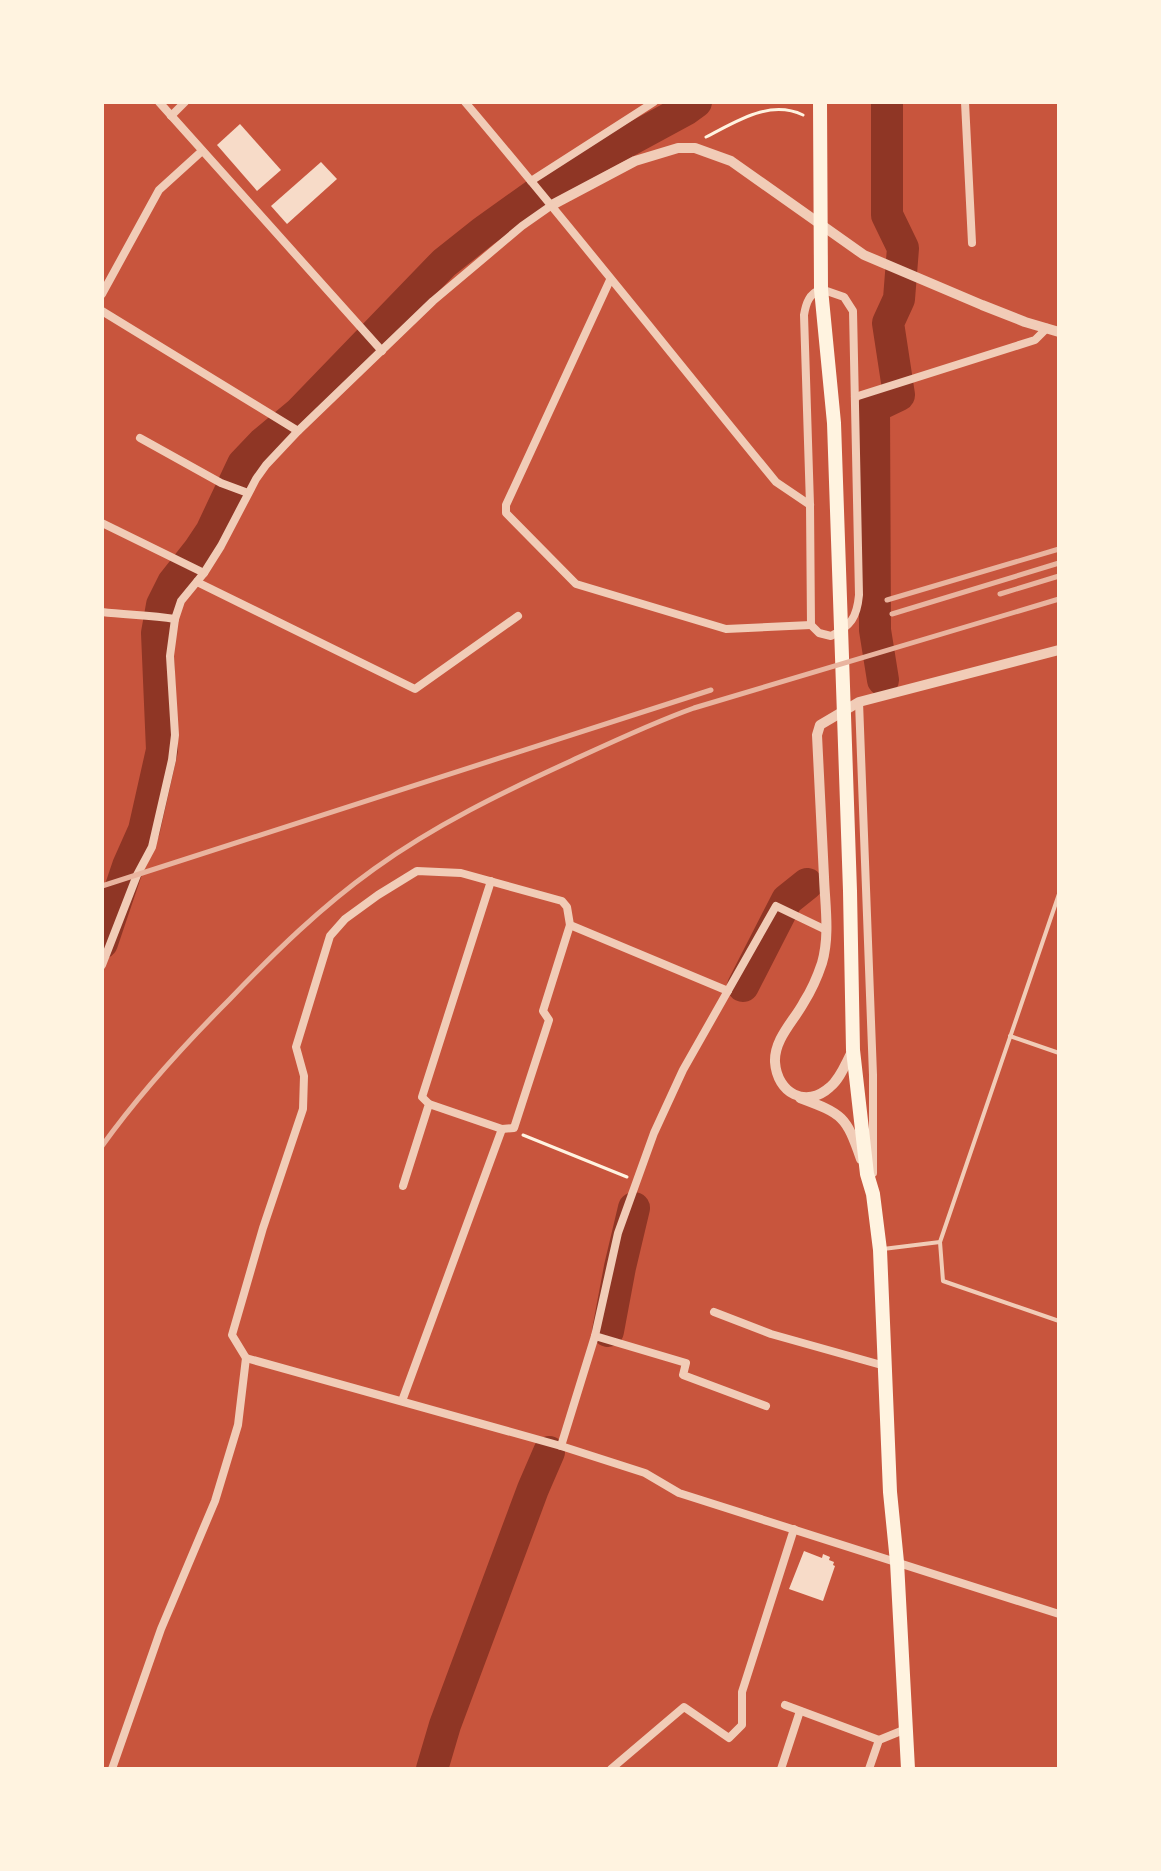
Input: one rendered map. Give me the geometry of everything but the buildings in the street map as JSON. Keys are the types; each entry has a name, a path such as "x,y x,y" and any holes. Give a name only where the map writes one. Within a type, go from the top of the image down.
{"main road":[{"path":"820,102 821,289 834,423 853,1050 867,1174 873,1194 880,1250 890,1492 897,1562 908,1769"}],"street":[{"path":"159,102 379,348"},
{"path":"171,116 185,102"},
{"path":"465,102 776,482 810,505"},
{"path":"532,181 654,102"},
{"path":"965,102 972,243"},
{"path":"102,965 137,875 152,847 170,770 175,735 171,618 221,546 244,492 296,429 379,348 549,201 635,161 678,148 695,148 731,161 864,255 982,305 1059,332"},
{"path":"102,294 159,190 202,151"},
{"path":"610,280 506,505 506,513 576,584 726,629 811,625"},
{"path":"821,289 844,297 853,311 859,595 851,621 831,636 819,633 811,625 804,315 813,293 821,289"},
{"path":"102,311 296,429"},
{"path":"855,397 1035,340 1047,328"},
{"path":"140,438 221,483 244,492"},
{"path":"102,523 204,573"},
{"path":"197,582 415,689 518,616"},
{"path":"102,612 171,618"},
{"path":"867,1174 852,1132 842,1119 831,1110 785,1089 776,1073 774,1058 781,1037 805,1001 822,962 826,930 817,735 820,725 859,702 1059,650"},
{"path":"859,702 873,1075 873,1194"},
{"path":"112,1769 161,1629 215,1501 238,1425 246,1358 232,1335 263,1228 303,1109 304,1076 296,1047 330,936 345,919 417,871 461,873 491,881 562,901 567,907 570,925 543,1011 549,1020 514,1128 502,1129 429,1104 422,1097 491,881"},
{"path":"561,1446 595,1336 618,1233 654,1133 683,1070 776,906 826,930"},
{"path":"570,925 728,991"},
{"path":"798,1097 815,1096 830,1087 853,1050"},
{"path":"403,1186 429,1104"},
{"path":"402,1401 502,1129"},
{"path":"714,1312 771,1334 885,1366"},
{"path":"595,1336 686,1363 683,1375 766,1406"},
{"path":"246,1358 561,1446 645,1473 679,1493 1059,1614"},
{"path":"611,1769 684,1707 729,1738 742,1725 742,1692 794,1529"},
{"path":"785,1705 879,1740 906,1729"},
{"path":"781,1769 800,1711"},
{"path":"869,1769 879,1740"}],"lane":[{"path":"1059,894 940,1242 943,1281 1059,1321"},
{"path":"1010,1036 1059,1053"},
{"path":"880,1250 940,1242"}],"path":[{"path":"705,138 756,112 782,109 810,118"},
{"path":"514,1128 518,1133 637,1180"}],"waterway":[{"path":"102,943 128,866 144,830 162,750 157,633 162,605 173,583 211,532 243,464 299,413 444,263 556,180 696,102"},
{"path":"883,680 875,630 874,407 899,395 888,323 899,299 903,248 887,215 887,102"},
{"path":"743,986 787,900 807,884"},
{"path":"608,1331 634,1208"},
{"path":"432,1769 445,1725 549,1452"}],"railway":[{"path":"887,600 1059,549"},
{"path":"892,614 1059,563"},
{"path":"1000,594 1059,576"},
{"path":"102,1146 179,1052 299,931 374,869 445,824 546,773 694,708 1059,599"},
{"path":"102,886 711,690"}]}
